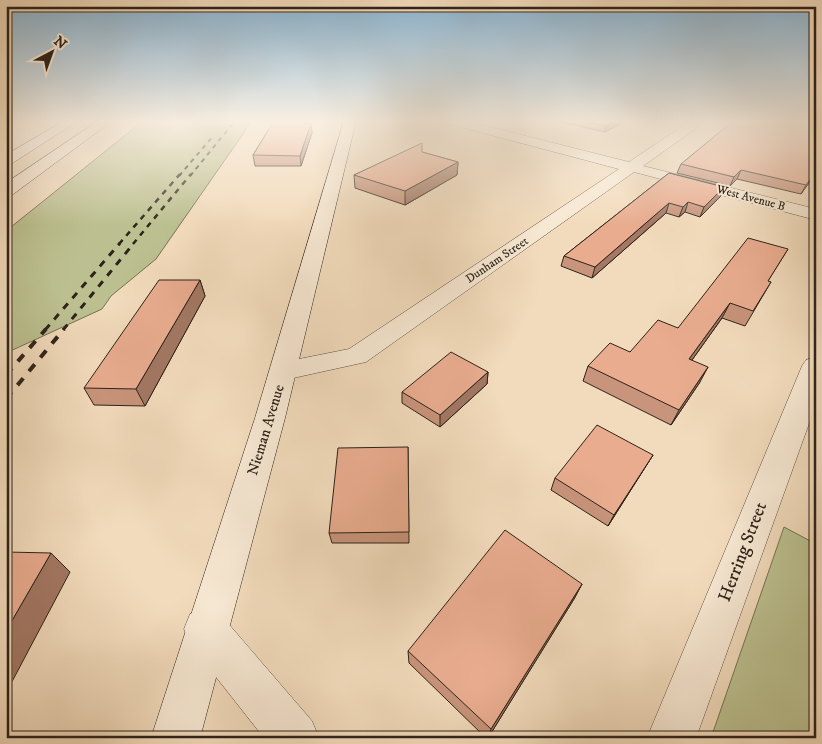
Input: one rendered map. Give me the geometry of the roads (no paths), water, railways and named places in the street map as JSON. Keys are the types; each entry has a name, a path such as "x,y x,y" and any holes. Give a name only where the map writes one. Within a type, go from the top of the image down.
{"street":[{"path":"6,191 56,156"},
{"name":"Nieman Avenue","path":"175,738 206,628 284,371 339,156"},
{"name":"West Avenue B","path":"591,156 816,215"},
{"name":"Dunham Street","path":"284,371 357,356 649,156"},
{"name":"Herring Street","path":"671,738 816,366"},
{"path":"206,628 295,738"}],"railway":[{"path":"179,176 196,156"},
{"path":"190,176 207,156"},
{"path":"119,244 180,174"},
{"path":"133,244 191,174"},
{"path":"45,330 120,243"},
{"path":"63,330 134,243"},
{"path":"6,375 46,329"},
{"path":"6,399 64,329"}]}
